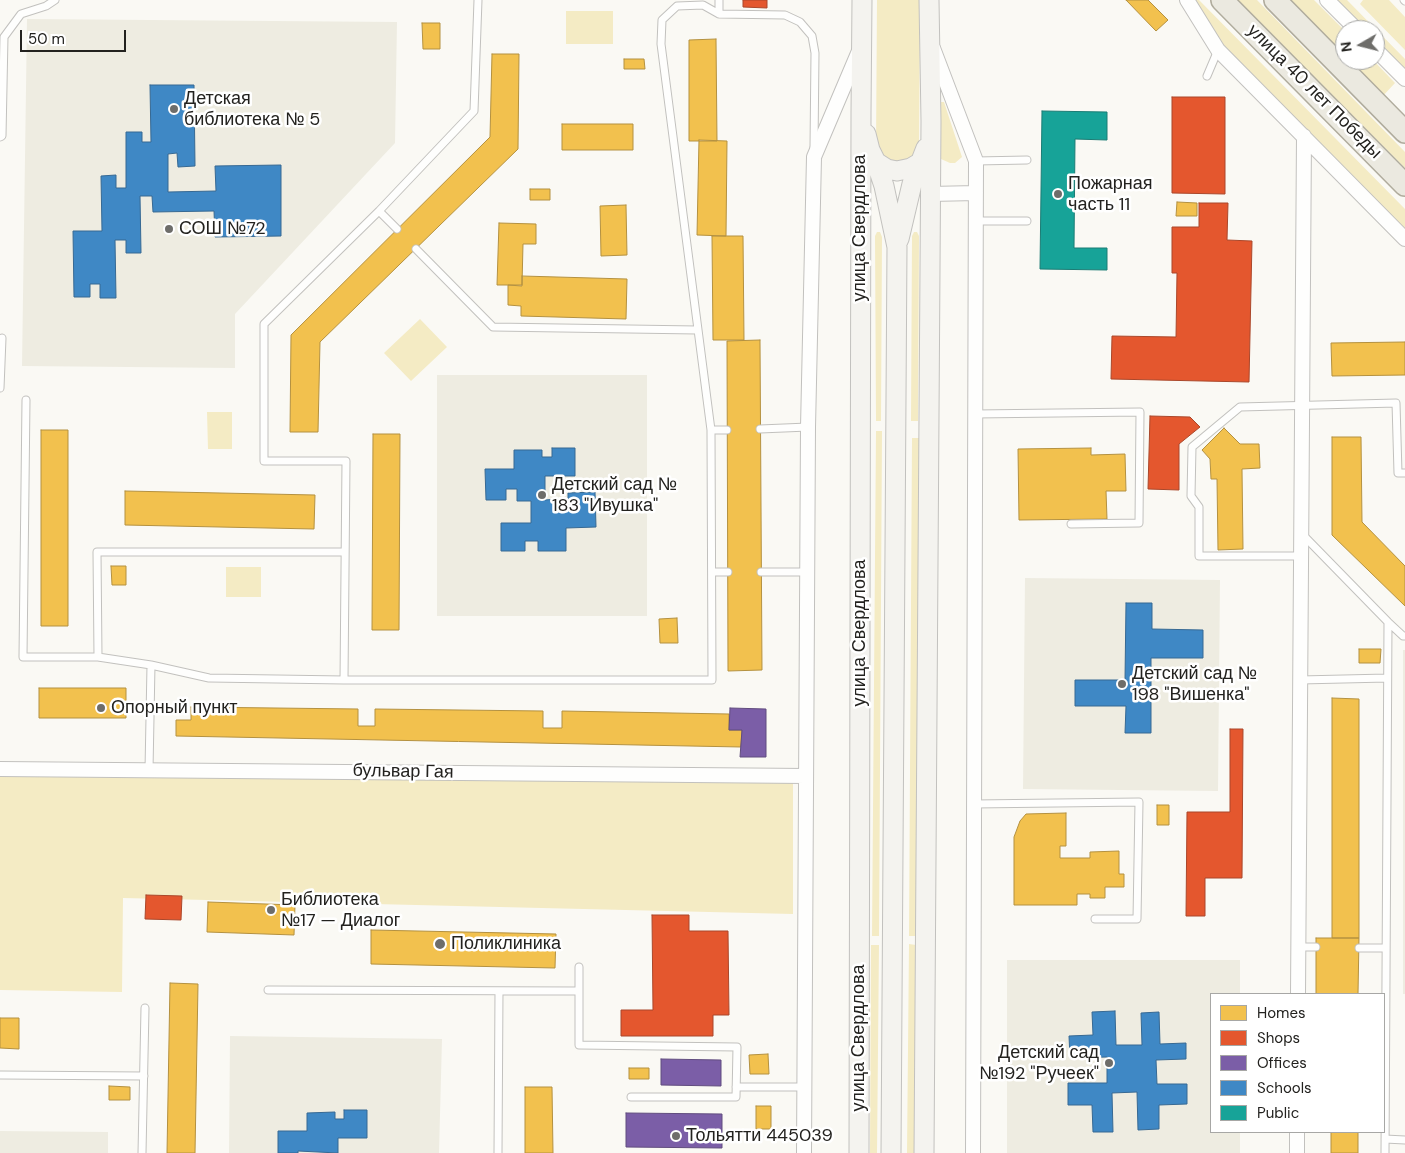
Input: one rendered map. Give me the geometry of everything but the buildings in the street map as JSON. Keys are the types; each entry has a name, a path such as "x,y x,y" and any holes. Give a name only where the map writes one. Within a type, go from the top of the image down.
{"main road":[{"name":"улица Свердлова","path":"858,1153 862,0"},
{"name":"улица Свердлова","path":"924,1153 931,121 929,0"},
{"name":"улица 40 лет Победы","path":"1222,0 1405,185"},
{"name":"улица 40 лет Победы","path":"1275,0 1405,132"},
{"name":"улица Свердлова","path":"861,113 870,150 876,162 890,211 897,247 891,1153"},
{"name":"улица Свердлова","path":"897,247 912,184 926,151 931,121"},
{"path":"876,162 887,169 897,171 911,168 921,162"}],"street":[{"path":"1187,0 1218,50 1405,239"},
{"path":"1327,0 1347,20"},
{"path":"929,38 976,161 973,1153"},
{"path":"804,1153 808,427 814,157 862,43"},
{"path":"1385,59 1405,79"},
{"path":"1298,993 1304,136"},
{"path":"930,194 976,193"},
{"name":"бульвар Гая","path":"0,769 806,776"},
{"path":"1297,1133 1297,1153"}],"lane":[{"path":"0,137 2,136 2,38 21,14 46,6 56,0"},
{"path":"344,680 346,461 264,460 264,324 379,211 474,111 478,0"},
{"path":"719,14 720,0"},
{"path":"26,400 23,657 98,657 151,665 209,678 712,680 711,430 661,44 662,20 677,6 703,4 719,14 785,16 800,22 812,36 815,53 814,157"},
{"path":"1207,76 1218,50"},
{"path":"976,161 1027,160"},
{"path":"379,211 397,230"},
{"path":"976,221 1027,221"},
{"path":"416,249 493,327 697,330"},
{"path":"0,388 2,338"},
{"path":"1301,556 1199,556 1199,507 1191,496 1192,447 1240,407 1396,403 1398,473 1405,472"},
{"path":"975,414 1140,412 1139,524 1071,524"},
{"path":"760,429 808,427"},
{"path":"711,430 727,430"},
{"path":"1301,533 1388,622 1405,636"},
{"path":"98,657 97,552 344,552"},
{"path":"712,572 728,572"},
{"path":"761,572 807,572"},
{"path":"1384,1153 1388,622"},
{"path":"149,770 151,665"},
{"path":"1300,680 1387,678"},
{"path":"974,804 1139,802 1137,919 1095,919"},
{"path":"1298,947 1316,947"},
{"path":"1359,948 1386,948"},
{"path":"579,967 579,1045 737,1047 736,1097 631,1097"},
{"path":"268,990 579,991"},
{"path":"498,991 498,1153"},
{"path":"142,1153 145,1008"},
{"path":"0,1075 144,1076"},
{"path":"736,1087 804,1086"},
{"path":"1385,1139 1405,1140"}],"shaded area":[{"path":"877,0 920,0 919,152 914,159 890,165 876,147"},
{"path":"1191,0 1199,0 1405,209 1405,234 1227,55"},
{"path":"1238,0 1257,0 1405,152 1405,168"},
{"path":"1285,0 1314,0 1335,21 1335,51"},
{"path":"1335,0 1347,0 1367,20 1355,20"},
{"path":"1363,0 1389,0 1405,17 1405,50 1385,30 1385,20 1376,20 1360,4"},
{"path":"566,11 613,11 613,44 566,44"},
{"name":"СОШ №72","path":"27,19 397,22 395,143 235,314 235,368 22,366"},
{"path":"1385,39 1405,59 1405,71 1385,50"},
{"path":"1354,70 1383,70 1395,83 1381,98"},
{"path":"941,102 944,102 962,157 955,163 941,159"},
{"path":"877,232 880,232 882,237 881,421 876,421 875,236"},
{"path":"914,232 917,232 919,236 918,421 911,421 912,236"},
{"path":"420,319 447,347 411,381 384,353"},
{"name":"Детский сад № 183 \"Ивушка\"","path":"437,375 647,375 647,616 437,616"},
{"path":"207,412 232,412 232,449 208,449"},
{"path":"876,431 882,431 879,936 872,936"},
{"path":"912,438 919,438 916,936 909,936"},
{"path":"226,567 261,567 261,597 226,597"},
{"name":"Детский сад № 198 \"Вишенка\"","path":"1025,578 1220,580 1218,791 1023,789"},
{"path":"1403,650 1405,650 1405,994 1403,994"},
{"path":"0,776 793,780 793,914 123,898 122,992 0,990"},
{"path":"909,944 916,945 914,1153 907,1153"},
{"path":"871,945 879,945 877,1153 870,1153"},
{"name":"Детский сад №192 \"Ручеек\"","path":"1007,960 1240,960 1240,993 1210,993 1210,1133 1240,1133 1240,1153 1007,1153"},
{"path":"230,1036 442,1039 439,1153 229,1153"},
{"path":"0,1131 108,1132 108,1153 0,1153"}],"place":[{"name":"Детская библиотека № 5","path":"174,109"},
{"name":"Пожарная часть 11","path":"1058,194"},
{"name":"СОШ №72","path":"169,229"},
{"name":"Детский сад № 183 \"Ивушка\"","path":"542,495"},
{"name":"Детский сад № 198 \"Вишенка\"","path":"1122,684"},
{"name":"Опорный пункт","path":"101,708"},
{"name":"Библиотека №17 — Диалог","path":"271,910"},
{"name":"Поликлиника","path":"440,944"},
{"name":"Детский сад №192 \"Ручеек\"","path":"1109,1063"},
{"name":"Тольятти 445039","path":"676,1136"}]}
